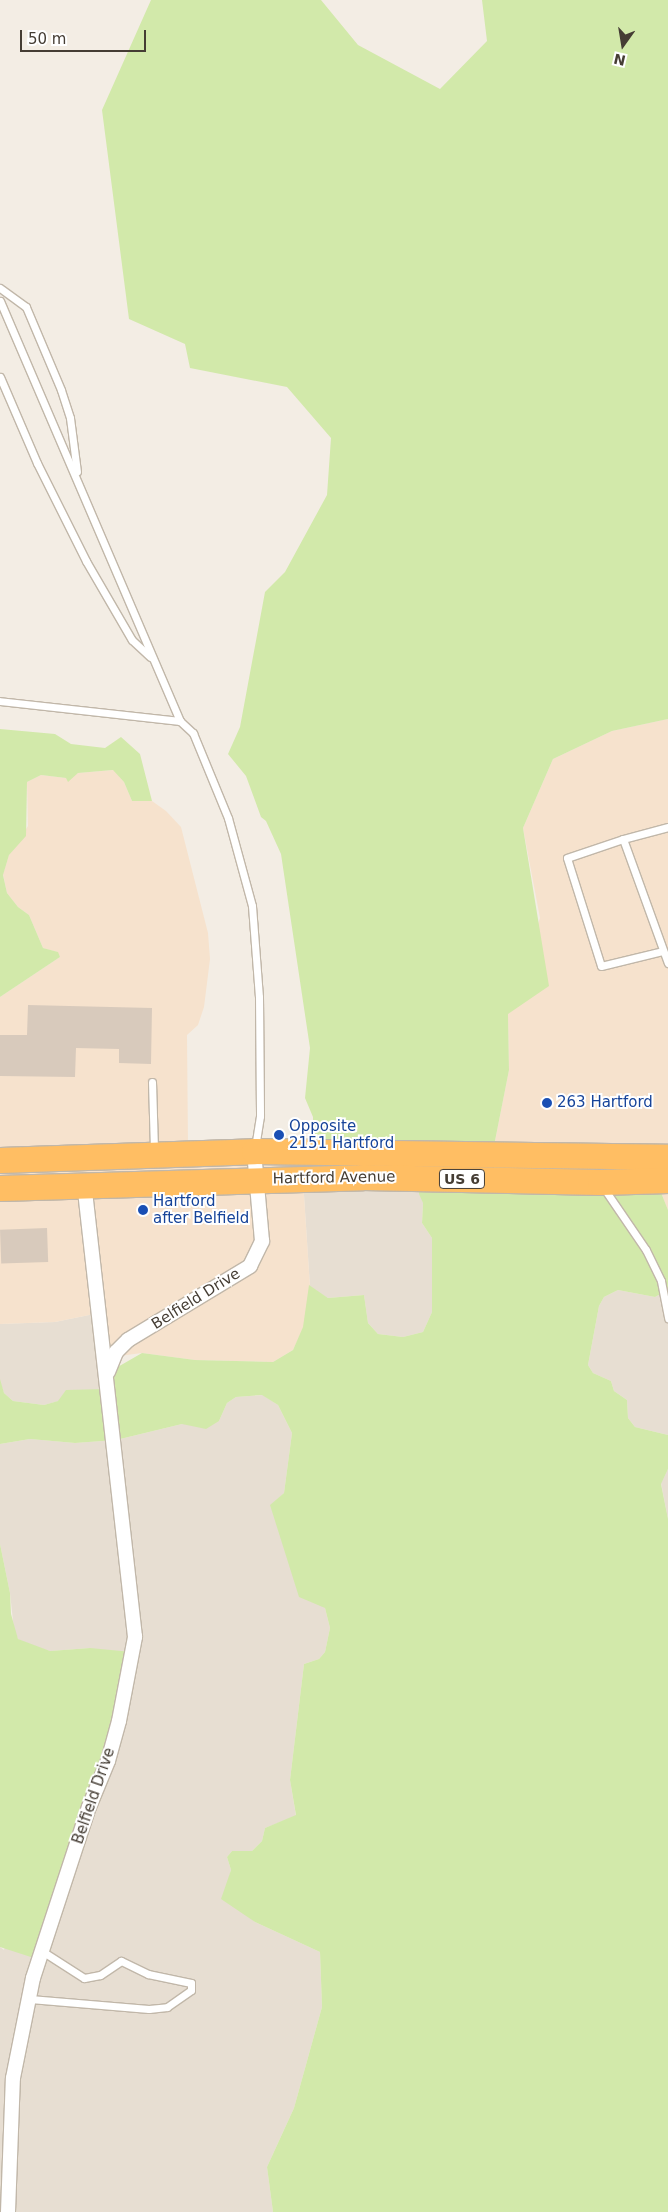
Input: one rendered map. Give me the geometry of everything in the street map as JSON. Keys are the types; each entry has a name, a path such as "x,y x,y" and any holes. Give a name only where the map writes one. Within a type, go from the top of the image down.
{"highway":[{"name":"Hartford Avenue","path":"0,1160 254,1151 668,1157"},
{"name":"Hartford Avenue","path":"0,1188 363,1176 600,1182 668,1180"}],"street":[{"name":"Belfield Drive","path":"107,1374 116,1352 128,1340 250,1266 262,1241 254,1151"},
{"name":"Belfield Drive","path":"8,2212 14,2078 30,1999 42,1951 108,1761 119,1721 135,1637 107,1374 84,1184"}],"lane":[{"path":"0,288 26,307 62,390 70,418 78,482"},
{"path":"0,301 152,659 180,721 193,733 228,818 252,906 259,967 260,1116 254,1151"},
{"path":"0,377 37,462 86,561 132,640 152,659"},
{"path":"0,701 180,721"},
{"path":"663,951 601,966 567,858 623,839 668,827"},
{"path":"623,839 668,963"},
{"path":"152,1082 154,1154"},
{"path":"600,1182 646,1250 661,1281 668,1318"},
{"path":"30,1999 149,2009 167,2007 191,1990 191,1983 148,1974 121,1961 100,1975 84,1978 42,1951"}],"shaded area":[{"path":"668,719 668,1210 652,1170 491,1161 509,1070 508,1014 540,918 523,828 553,759 612,731"},
{"path":"114,770 124,782 132,801 152,801 166,811 181,827 208,933 210,959 204,1007 198,1025 187,1035 188,1146 194,1167 302,1165 310,1287 304,1327 293,1350 273,1362 195,1360 142,1353 104,1358 94,1314 55,1322 0,1324 0,997 60,957 57,952 43,948 29,915 18,907 7,893 3,874 9,855 28,826 27,782 41,775 66,778 78,773"},
{"path":"417,1164 423,1203 422,1223 432,1238 432,1312 423,1332 403,1337 378,1334 368,1323 364,1295 328,1298 310,1287 302,1165"},
{"path":"618,1290 655,1297 668,1290 668,1435 635,1427 628,1418 627,1400 614,1391 611,1381 593,1373 588,1365 599,1306 604,1297"},
{"path":"94,1314 103,1389 44,1405 13,1401 4,1393 0,1382 0,1324 55,1322"},
{"path":"263,1395 278,1405 292,1433 284,1493 271,1505 285,1548 325,1608 330,1628 325,1652 319,1659 304,1664 290,1780 296,1816 265,1828 262,1841 252,1851 232,1851 227,1857 231,1870 224,1896 255,1922 320,1952 322,2007 294,2108 267,2167 273,2212 6,2212 0,2208 0,1947 4,1950 90,1648 50,1651 32,1647 18,1639 14,1630 10,1593 0,1544 0,1444 30,1439 75,1443 116,1440 182,1424 219,1421 227,1403 236,1397"},
{"path":"668,1469 668,1519 661,1483"}],"green space":[{"path":"151,0 321,0 358,45 440,89 487,41 482,0 668,0 668,719 612,731 553,759 523,828 549,986 508,1014 509,1070 491,1161 652,1170 668,1210 668,1290 655,1297 618,1290 604,1297 599,1306 588,1365 593,1373 611,1381 614,1391 627,1400 628,1418 635,1427 668,1435 668,1469 661,1484 668,1519 668,2212 273,2212 267,2167 294,2108 322,2007 320,1952 255,1922 221,1899 231,1870 227,1857 232,1851 252,1851 262,1841 265,1828 296,1815 290,1780 304,1664 319,1659 325,1652 330,1628 325,1608 299,1597 270,1505 284,1493 292,1433 278,1405 262,1395 236,1397 227,1403 219,1421 206,1429 182,1424 116,1440 75,1443 30,1439 0,1444 0,1379 4,1393 13,1401 44,1405 58,1401 66,1390 104,1389 116,1368 142,1353 195,1360 273,1362 293,1350 303,1327 309,1285 328,1298 364,1295 368,1323 378,1334 403,1337 423,1332 432,1312 432,1238 422,1223 423,1203 419,1194 417,1164 322,1164 313,1136 313,1117 305,1098 310,1048 281,854 266,821 261,817 246,776 228,754 240,727 265,592 285,572 327,495 331,438 287,387 190,368 185,344 129,319 102,110"},
{"path":"0,729 55,734 71,744 105,748 121,737 140,754 152,801 132,801 124,782 113,770 78,773 68,782 66,778 41,775 27,782 26,836 9,855 3,875 7,893 18,907 29,915 43,948 58,952 60,957 0,997"},
{"path":"0,1544 10,1593 11,1614 18,1639 50,1651 90,1648 132,1652 115,1717 37,1959 0,1947"}],"building":[{"path":"28,1005 152,1008 151,1064 119,1063 119,1049 76,1048 75,1077 0,1076 0,1035 27,1035"},
{"path":"47,1228 48,1262 1,1264 0,1230"}],"place":[{"name":"263 Hartford","path":"547,1103"},
{"name":"Opposite 2151 Hartford","path":"279,1135"},
{"name":"Hartford after Belfield","path":"143,1210"}]}
